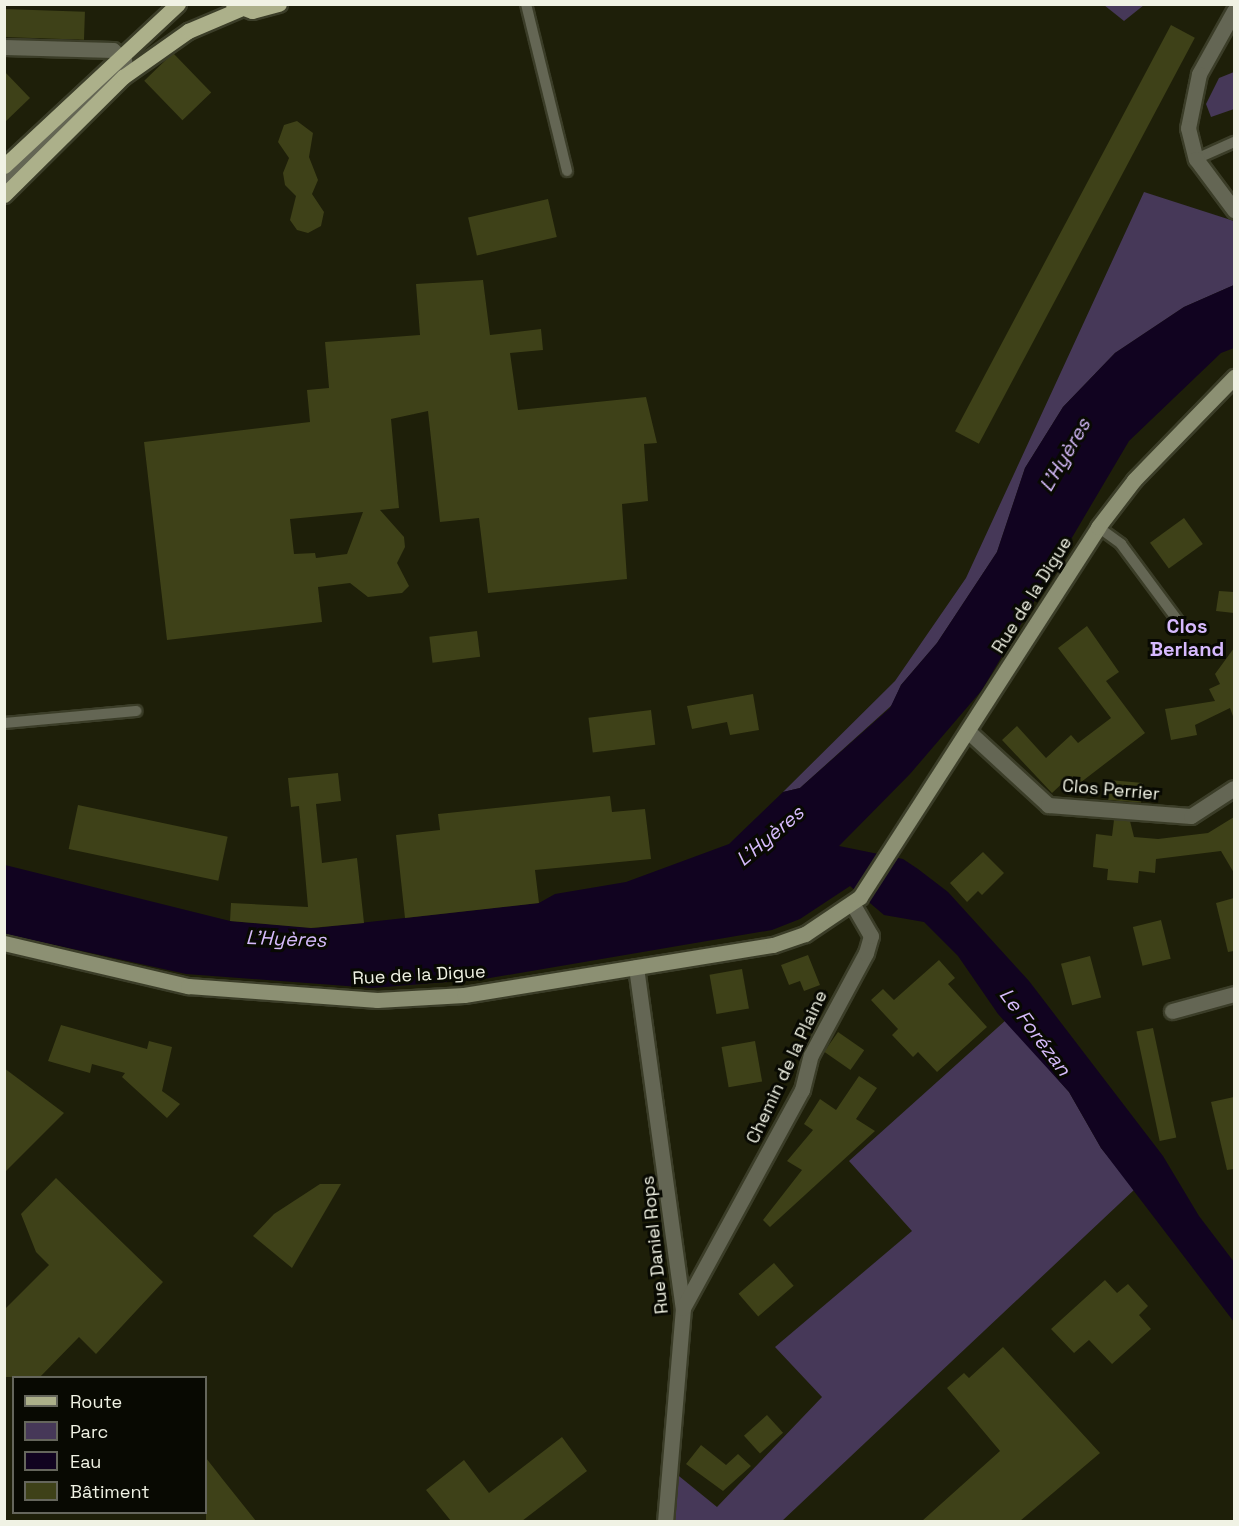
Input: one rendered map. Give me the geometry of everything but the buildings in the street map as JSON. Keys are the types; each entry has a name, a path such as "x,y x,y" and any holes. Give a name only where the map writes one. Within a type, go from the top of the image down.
{"main road":[{"path":"4,166 121,54 178,4"},
{"path":"4,195 123,77 188,31 236,7 265,11 279,4"}],"street":[{"path":"1234,11 1199,74 1190,101 1188,128 1196,159 1234,210"},
{"path":"4,47 85,47 121,54 123,64 4,180"},
{"name":"Rue de la Digue","path":"4,944 188,986 377,1000 464,995 773,945 804,934 856,901 890,854 969,732 1098,527 1134,480 1234,377"},
{"name":"Clos Perrier","path":"969,732 1048,804 1191,816 1234,788"},
{"name":"Chemin de la Plaine","path":"683,1308 802,1090 811,1055 866,953 871,936 856,901"},
{"name":"Rue Daniel Rops","path":"636,967 683,1308 665,1521"},
{"path":"1172,1011 1234,994"}],"lane":[{"path":"526,4 567,171"},
{"path":"1196,159 1234,142"},
{"path":"1098,527 1121,544 1182,626"},
{"path":"4,723 136,711"}],"green space":[{"path":"1104,5 1144,5 1124,21"},
{"path":"1234,72 1234,109 1211,117 1206,104 1219,78"},
{"path":"1144,192 1234,221 1234,285 1184,307 1115,353 1063,407 1025,468 997,552 937,643 901,685 892,705 800,788 783,792 895,681 966,578"},
{"path":"1006,1020 1069,1092 1101,1148 1135,1189 782,1521 674,1521 674,1472 717,1507 822,1397 775,1347 912,1231 849,1161"}],"water":[{"path":"1234,285 1234,348 1221,353 1129,441 982,690 910,774 839,846 903,859 918,869 948,892 1029,981 1163,1156 1199,1216 1234,1262 1234,1322 1101,1148 1069,1092 998,1014 958,956 924,922 884,915 850,886 800,919 772,930 484,979 373,988 186,974 5,934 5,865 230,921 315,928 539,903 555,894 626,882 729,844 783,792 800,788 890,708 901,685 937,643 997,552 1025,468 1063,407 1115,353 1184,307"}],"district":[{"name":"Clos Berland","path":"1187,638"}],"water label":[{"name":"L'Hyères","path":"1065,455"},
{"name":"L'Hyères","path":"770,836"},
{"name":"L'Hyères","path":"286,939"},
{"name":"Le Forézan","path":"1035,1032"}]}
